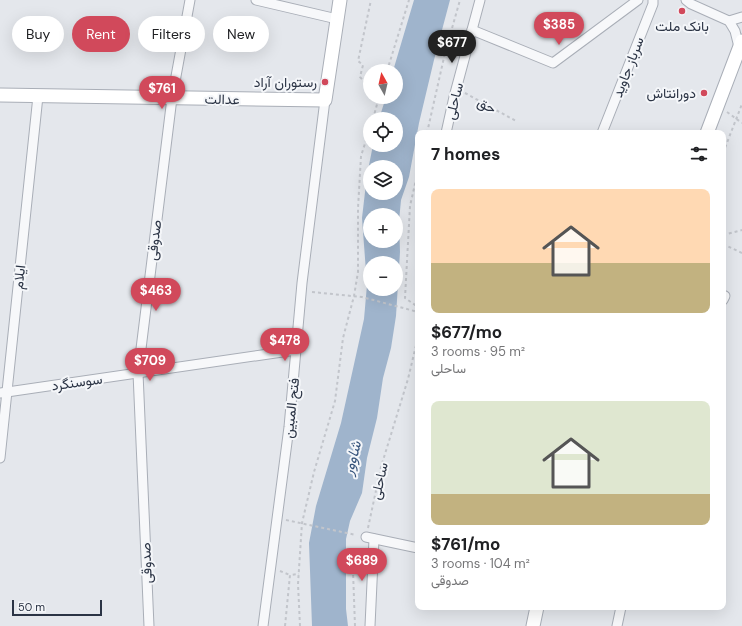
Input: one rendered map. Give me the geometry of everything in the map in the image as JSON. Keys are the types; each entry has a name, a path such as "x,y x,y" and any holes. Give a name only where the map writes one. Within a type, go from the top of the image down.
{"street":[{"name":"صدوقی","path":"149,626 138,373 172,98 190,0"},
{"path":"256,0 337,19"},
{"name":"فتح المبین","path":"263,626 289,427 302,291 325,100 340,0"},
{"name":"ساحلی","path":"447,130 480,0"},
{"path":"472,30 553,63 638,0"},
{"name":"سرباز جاوید","path":"603,130 653,4 653,0"},
{"path":"686,0 729,21 740,44 708,130"},
{"path":"729,21 742,17"},
{"name":"عدالت","path":"0,95 325,100"},
{"name":"ایلام","path":"0,458 3,392 38,96"},
{"name":"سوسنگرد","path":"3,392 296,350"},
{"path":"370,626 366,537 415,547"},
{"path":"533,626 536,610"},
{"path":"617,626 620,610"}],"path":[{"path":"363,80 360,77 363,65 358,61 371,0"},
{"path":"389,64 409,0"},
{"path":"428,130 445,53 460,0"},
{"name":"حق","path":"457,88 516,121"},
{"path":"726,145 742,104"},
{"path":"717,105 742,123"},
{"path":"300,626 299,574 302,523 314,472 335,401 343,338 354,296 358,272 358,208 361,156 363,150"},
{"path":"415,184 410,206 405,298 415,305"},
{"path":"726,234 742,230"},
{"path":"726,245 742,253"},
{"path":"302,291 362,297 415,311"},
{"name":"ساحلی","path":"355,626 353,571 362,556 381,467 408,379 415,350"},
{"path":"277,518 366,537"},
{"path":"284,626 290,575 299,574"}],"water":[{"path":"414,0 450,0 418,130 415,130 415,145 409,177 403,194 403,160 370,160 372,152 403,152 403,112 381,112 384,104 403,104 403,64 395,64"},
{"path":"364,200 401,200 400,208 363,208"},
{"path":"363,209 363,231 362,218"},
{"path":"364,248 400,248 400,256 365,256"},
{"name":"شاوور","path":"366,296 397,296 391,348 383,378 377,418 367,458 362,493 350,521 346,539 346,609 348,626 312,626 309,543 316,506 341,423 364,319"}],"place":[{"name":"بانک ملت","path":"682,11"},
{"name":"رستوران آراد","path":"325,82"},
{"name":"دورانتاش","path":"704,93"}]}
